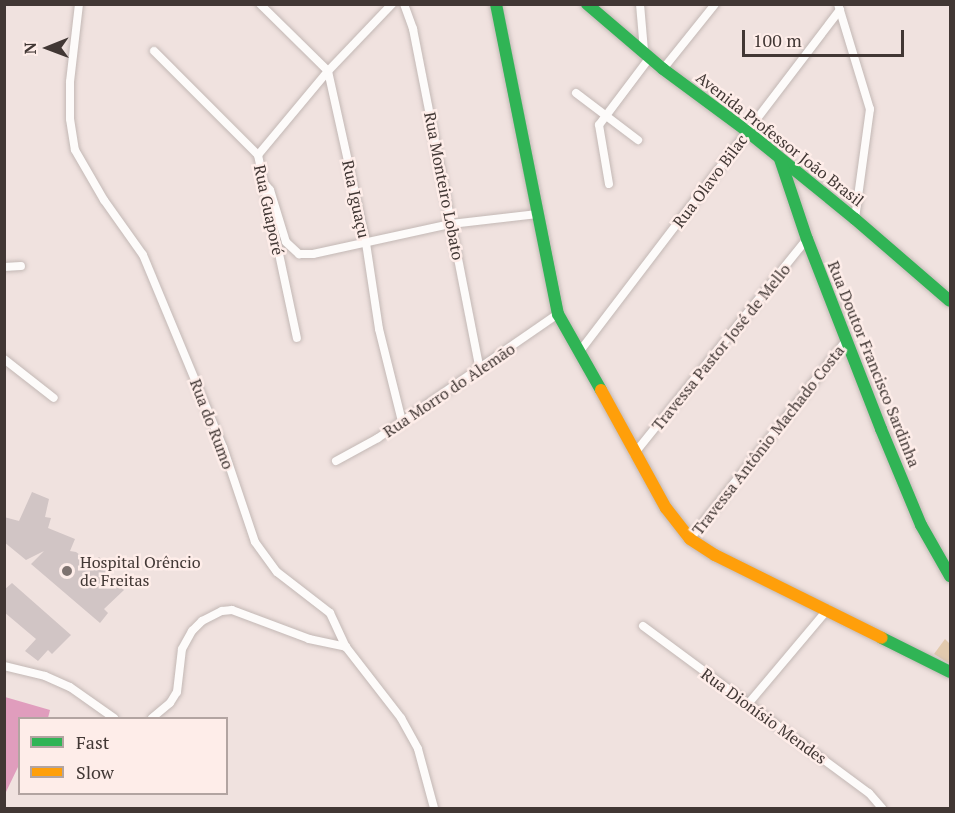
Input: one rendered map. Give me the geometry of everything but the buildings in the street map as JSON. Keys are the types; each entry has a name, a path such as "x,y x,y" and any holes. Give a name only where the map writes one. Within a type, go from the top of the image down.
{"main road":[{"path":"496,4 558,314 666,508 690,539 757,576 828,609 951,672"},
{"name":"Avenida Professor João Brasil","path":"587,4 663,69 748,132 855,219 950,300"},
{"name":"Rua Doutor Francisco Sardinha","path":"780,159 807,239 846,341 921,525 951,576"}],"street":[{"name":"Rua do Rumo","path":"79,4 70,82 70,119 75,150 104,200 143,255 223,447 255,542 277,572 330,613 346,647 410,732 418,749 434,808"},
{"path":"260,4 328,71"},
{"path":"258,155 328,71 392,4"},
{"name":"Rua Monteiro Lobato","path":"404,4 413,29 480,369"},
{"path":"609,184 598,131 605,114 647,54 640,4"},
{"path":"663,69 715,4"},
{"path":"839,7 870,109 855,219"},
{"name":"Rua Olavo Bilac","path":"580,351 748,132 839,7"},
{"name":"Rua Guaporé","path":"154,51 258,155 264,183 263,192 297,338"},
{"name":"Rua Iguaçu","path":"328,71 366,243 380,329 402,421"},
{"path":"576,93 638,140"},
{"path":"264,183 270,190 286,242 299,254 313,254 451,224 537,214"},
{"name":"Travessa Pastor José de Mello","path":"634,454 807,239"},
{"path":"4,267 21,266"},
{"name":"Rua Morro do Alemão","path":"336,460 378,438 558,314"},
{"name":"Travessa Antônio Machado Costa","path":"690,539 846,341"},
{"path":"4,359 54,398"},
{"path":"748,704 828,609"},
{"path":"153,717 170,703 177,692 182,649 192,630 202,621 222,611 232,610 309,639 346,647"},
{"name":"Rua Dionísio Mendes","path":"643,626 869,793 882,808"},
{"path":"4,666 45,676 70,687 113,717"}],"shaded area":[{"path":"945,639 950,644 950,664 934,654"},
{"path":"5,697 50,710 48,717 18,717 18,767 5,794"}],"traffic: fast":[{"path":"496,4 558,314 601,390"},
{"path":"587,4 663,69 748,132 855,219 950,301"},
{"path":"780,159 807,239 881,429 921,525 950,576"},
{"path":"882,638 950,672"}],"traffic: slow":[{"path":"601,390 666,508 690,539 715,555 882,638"}],"place":[{"name":"Hospital Orêncio de Freitas","path":"67,571"}]}
